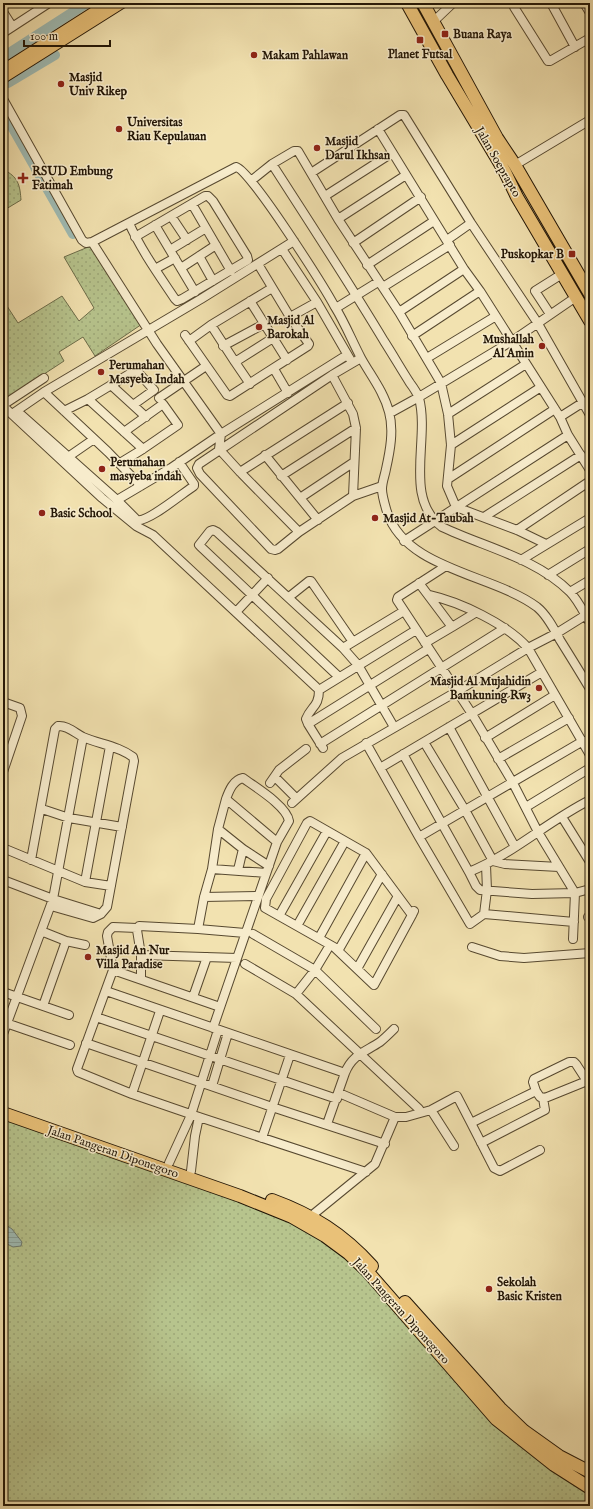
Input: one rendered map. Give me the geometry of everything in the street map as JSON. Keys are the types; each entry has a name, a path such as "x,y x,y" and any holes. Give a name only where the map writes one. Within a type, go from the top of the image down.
{"highway":[{"name":"Jalan Soeprapto","path":"407,3 447,75 493,141 515,165 590,294"},
{"name":"Jalan Soeprapto","path":"423,3 562,274 590,321"},
{"name":"Jalan Pangeran Diponegoro","path":"3,1106 291,1207 329,1227 348,1241 500,1408 524,1431 559,1456 590,1472"},
{"name":"Jalan Pangeran Diponegoro","path":"3,1113 240,1196 292,1216 325,1236 348,1253 367,1271 496,1419 554,1465 590,1488"}],"main road":[{"path":"3,70 108,3"},
{"path":"3,78 122,3"}],"street":[{"path":"3,33 49,3"},
{"path":"433,22 453,3"},
{"path":"515,3 514,7 547,61 550,61 590,38"},
{"path":"551,3 575,47"},
{"path":"584,3 590,13"},
{"path":"3,12 12,26"},
{"path":"3,99 82,240 86,243 92,242 236,166 240,167 252,180 294,241 336,308 361,358 383,394 390,413 391,445 382,486 382,494 387,513 394,528 404,541 411,547 446,566 530,602 545,615 590,689"},
{"path":"311,173 400,115 404,115 471,223 537,322 590,415"},
{"path":"515,165 590,120"},
{"path":"378,129 421,197 434,221 449,242 464,269 480,291 560,417 568,435 590,470"},
{"path":"252,180 272,164 294,151 297,151 338,220 399,312 441,383 448,414 451,445 447,486 456,507 516,530 546,544"},
{"path":"324,196 392,153"},
{"path":"272,164 356,295 418,397 423,421 420,487 422,500 434,522 461,536 521,560 548,575 570,592 589,617 528,648 456,692 366,743 342,758 294,800 272,780 279,770 306,749"},
{"path":"338,220 406,175"},
{"path":"129,223 135,237 155,269 176,300 179,301 247,261 247,256 210,197 206,196 135,237"},
{"path":"354,243 421,197"},
{"path":"192,204 231,271"},
{"path":"171,216 186,240"},
{"path":"367,265 434,221"},
{"path":"336,308 356,295 380,285 449,242 471,223"},
{"path":"155,225 195,292"},
{"path":"170,250 206,228"},
{"path":"15,412 44,392 294,241"},
{"path":"92,242 148,330 221,434 219,449 299,532"},
{"path":"181,268 216,245"},
{"path":"282,249 317,302 352,363"},
{"path":"199,256 213,281"},
{"path":"155,269 175,258"},
{"path":"258,264 290,317 309,344 306,348 250,384 230,396 227,395 187,338 272,288"},
{"path":"399,312 464,269"},
{"path":"550,314 536,291 562,274"},
{"path":"412,336 480,291"},
{"path":"390,413 512,341 537,322 576,297"},
{"path":"250,301 288,360"},
{"path":"290,317 317,302"},
{"path":"427,358 496,316"},
{"path":"224,346 264,324"},
{"path":"210,325 250,384"},
{"path":"234,362 273,338"},
{"path":"117,500 347,355"},
{"path":"361,358 332,375 219,449 199,464 198,470 271,549 275,550 353,496 382,486"},
{"path":"448,414 526,364"},
{"path":"124,432 146,416 183,381 206,366"},
{"path":"274,369 288,393"},
{"path":"64,411 88,399 137,370 154,390 178,425 120,463"},
{"path":"332,375 353,414 356,428 353,496"},
{"path":"44,378 3,406 15,412 68,457 117,500 137,520 142,521 160,510 194,485 179,462"},
{"path":"111,385 146,416"},
{"path":"451,445 541,387"},
{"path":"134,405 154,390"},
{"path":"44,392 120,463 141,486"},
{"path":"88,399 143,449"},
{"path":"240,472 348,403"},
{"path":"560,417 582,403"},
{"path":"448,479 555,410"},
{"path":"15,412 102,498 136,526 153,535 319,690 319,699 306,718 308,724 322,746 382,705 505,628"},
{"path":"281,476 356,428"},
{"path":"404,541 568,435"},
{"path":"68,457 94,439"},
{"path":"265,455 318,520"},
{"path":"484,517 581,455"},
{"path":"300,498 354,462"},
{"path":"516,530 590,481"},
{"path":"521,560 590,518"},
{"path":"339,677 199,545 210,531 213,530 217,532 343,648 358,665 394,727"},
{"path":"548,575 590,549"},
{"path":"446,566 397,598 404,612 472,714 484,738 513,783 538,832 575,893 573,939"},
{"path":"236,612 268,578"},
{"path":"570,592 590,580"},
{"path":"289,597 309,581 313,582 353,642"},
{"path":"419,583 452,627"},
{"path":"429,595 440,598 475,613 505,628 521,640 528,648 590,755"},
{"path":"343,648 404,612"},
{"path":"308,724 370,685 452,627 475,613"},
{"path":"319,690 416,630"},
{"path":"380,768 542,672"},
{"path":"484,738 554,695"},
{"path":"3,702 20,708 22,716 3,772"},
{"path":"498,759 569,718"},
{"path":"3,880 92,918 100,914 107,907 111,886 134,759 130,755 110,746 83,737 62,725 55,729 42,810 31,860"},
{"path":"449,727 516,847"},
{"path":"3,1034 5,1023 52,902 59,872 83,737"},
{"path":"419,837 583,741"},
{"path":"424,742 465,810 489,863 484,914"},
{"path":"366,743 470,924 484,914 574,922"},
{"path":"85,882 110,746"},
{"path":"403,754 478,888 532,894 575,893 590,889"},
{"path":"526,807 590,768"},
{"path":"191,1171 195,1136 195,1116 202,1082 210,1056 220,1007 237,958 249,934 258,896 277,842 289,821 288,816 281,808 243,778 238,780 233,785 226,799 218,829 212,869 204,897 198,929"},
{"path":"226,799 277,842"},
{"path":"469,872 489,863 562,817 589,803"},
{"path":"42,810 96,824 122,827"},
{"path":"562,817 590,862"},
{"path":"310,821 327,831 366,852 398,896 413,913 374,985 330,945 265,908 266,899 306,822 310,821"},
{"path":"218,829 267,870"},
{"path":"279,916 327,831"},
{"path":"297,926 345,841"},
{"path":"3,848 85,882 111,886"},
{"path":"238,870 243,849"},
{"path":"319,938 366,852"},
{"path":"489,863 559,867"},
{"path":"212,869 267,870"},
{"path":"338,951 382,874"},
{"path":"204,897 258,896"},
{"path":"357,969 398,896"},
{"path":"366,1172 132,1094 78,1072 77,1069 113,970 107,936 108,932 113,928 137,928 141,926 198,929 249,934 315,970 376,1029"},
{"path":"137,928 141,955 141,979"},
{"path":"41,931 66,941 85,945"},
{"path":"43,1006 66,941"},
{"path":"296,994 315,970 330,945"},
{"path":"472,947 500,956 524,958 590,953"},
{"path":"141,955 237,958"},
{"path":"193,997 207,957"},
{"path":"245,964 296,994 419,1109"},
{"path":"113,970 220,1007"},
{"path":"106,991 160,1011 345,1073"},
{"path":"3,992 69,1015"},
{"path":"132,1094 144,1063 160,1011"},
{"path":"96,1017 280,1080 338,1096 395,1117 406,1117 431,1110 457,1096 494,1168 498,1171 540,1150"},
{"path":"5,1023 70,1045"},
{"path":"327,1124 348,1065 360,1054 380,1041 394,1029"},
{"path":"212,1086 228,1033"},
{"path":"86,1043 385,1144"},
{"path":"262,1138 280,1080 290,1055"},
{"path":"481,1142 545,1110 543,1098 540,1097 536,1091 533,1082 534,1079 569,1062 574,1062 587,1081 543,1098"},
{"path":"472,1123 536,1091"},
{"path":"431,1110 454,1146"},
{"path":"169,1163 195,1116"},
{"path":"310,1217 375,1164 385,1144 395,1117"}],"green space":[{"path":"6,171 14,177 18,183 21,200 6,209 3,206 3,172"},
{"path":"93,245 145,322 95,356 83,337 59,352 64,361 3,401 3,309 7,306 18,323 62,296 79,321 94,308 64,257"},
{"path":"3,1111 328,1234 590,1490 590,1506 3,1506"}],"water":[{"path":"3,1223 12,1229 22,1242 21,1246 13,1247 3,1242"}],"waterway":[{"path":"3,57 87,3"},
{"path":"8,83 55,55"},
{"path":"3,111 73,234"}],"place":[{"name":"Buana Raya","path":"445,34"},
{"name":"Planet Futsal","path":"420,40"},
{"name":"Makam Pahlawan","path":"254,55"},
{"name":"Masjid Univ Rikep","path":"61,84"},
{"name":"Universitas Riau Kepulauan","path":"119,129"},
{"name":"Masjid Darul Ikhsan","path":"317,148"},
{"name":"RSUD Embung Fatimah","path":"23,178"},
{"name":"Puskopkar B","path":"572,254"},
{"name":"Masjid Al Barokah","path":"259,327"},
{"name":"Mushallah Al Amin","path":"542,346"},
{"name":"Perumahan Masyeba Indah","path":"101,372"},
{"name":"Perumahan masyeba indah","path":"102,469"},
{"name":"Basic School","path":"42,513"},
{"name":"Masjid At-Taubah","path":"375,518"},
{"name":"Masjid Al Mujahidin Bamkuning Rw3","path":"539,688"},
{"name":"Masjid An Nur Villa Paradise","path":"88,957"},
{"name":"Sekolah Basic Kristen","path":"489,1289"}]}
